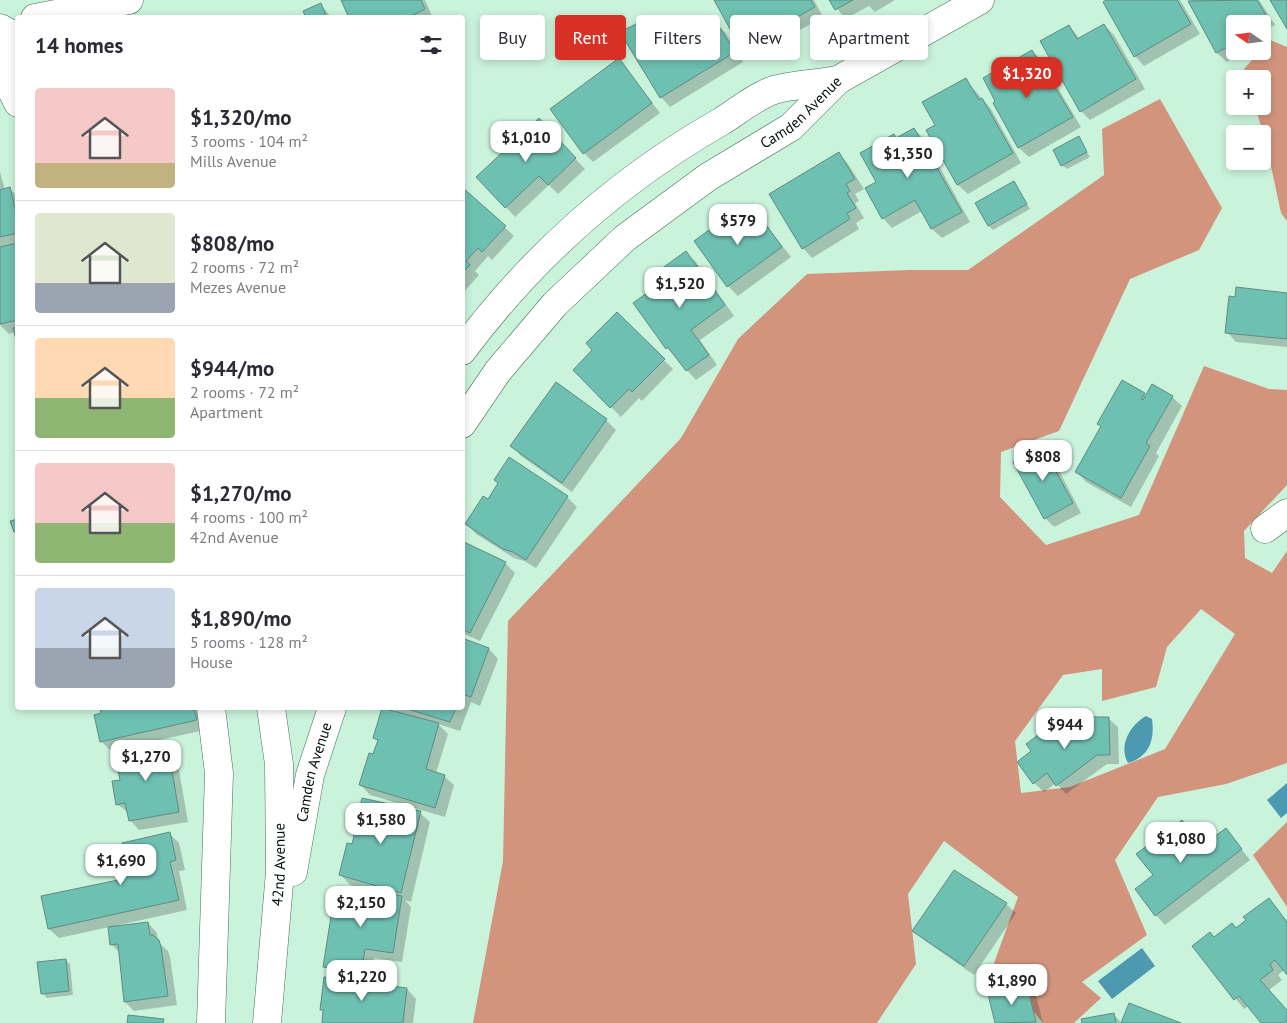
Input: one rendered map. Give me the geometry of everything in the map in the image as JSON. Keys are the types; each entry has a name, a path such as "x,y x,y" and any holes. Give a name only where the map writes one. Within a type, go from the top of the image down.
{"street":[{"path":"51,15 129,0"},
{"path":"838,80 980,0"},
{"path":"0,24 15,22"},
{"path":"0,28 15,36"},
{"path":"0,48 10,87 15,97"},
{"name":"Camden Avenue","path":"465,347 489,315 546,253 588,213 677,146 774,90 838,80"},
{"name":"Camden Avenue","path":"465,420 498,371 555,304 625,238 708,177 791,127 838,80"},
{"path":"211,710 219,773 211,1023"},
{"name":"42nd Avenue","path":"268,1019 280,872 279,764 271,710"},
{"name":"Camden Avenue","path":"268,1019 310,775 331,710"}],"shaded area":[{"path":"1271,40 1287,47 1287,221 1281,213 1271,166 1271,125 1261,125 1258,115 1271,115 1271,70 1244,69 1252,60 1271,60"},
{"path":"1160,99 1222,208 1199,250 1130,279 1059,431 1001,452 1000,497 1046,545 1139,515 1204,366 1269,389 1287,390 1287,485 1244,531 1245,558 1272,573 1287,551 1287,763 1226,784 1158,797 1115,860 1147,935 1082,982 1101,998 1074,1023 1043,1023 994,963 1018,897 944,841 908,894 916,964 877,1023 473,1023 503,861 508,621 681,438 738,339 807,274 968,270 1104,175 1102,129","holes":["1201,609 1235,634 1165,749 1070,787 1021,793 1015,741 1063,675 1102,669 1102,701 1156,687 1167,647"]},
{"path":"1287,822 1287,907 1253,855"}],"water":[{"path":"1146,716 1152,719 1153,727 1149,747 1141,757 1128,763 1124,750 1127,736 1135,725"},
{"path":"1287,783 1287,813 1281,818 1267,800"},
{"path":"1142,948 1155,966 1112,999 1098,981"}],"building":[{"path":"341,0 421,0 425,9 414,15 348,15"},
{"path":"714,0 811,0 815,7 800,16 730,15 730,29"},
{"path":"829,0 853,0 835,10"},
{"path":"1106,0 1177,0 1191,24 1134,57 1103,2"},
{"path":"1257,0 1266,15 1226,15 1226,48 1216,53 1188,1"},
{"path":"1270,0 1287,0 1287,29"},
{"path":"321,3 326,15 305,15 303,11"},
{"path":"636,24 636,59 626,42 626,29"},
{"path":"1104,24 1136,79 1080,112 1040,41 1069,25 1077,39"},
{"path":"720,28 730,44 730,55 660,98 637,60 720,60"},
{"path":"1032,50 1073,117 1018,148 993,103 995,101 983,78"},
{"path":"616,60 620,60 652,103 583,154 550,109"},
{"path":"966,78 979,100 982,98 1013,153 957,185 926,130 935,125 922,102"},
{"path":"539,118 576,158 548,185 539,176 505,208 476,177"},
{"path":"914,128 962,212 931,229 915,200 882,219 865,188 876,182 860,153 894,134 896,138"},
{"path":"1079,136 1087,152 1061,166 1053,150"},
{"path":"839,152 855,179 846,184 850,191 847,193 856,208 847,213 850,219 802,249 769,194"},
{"path":"1014,181 1027,204 988,226 975,203"},
{"path":"10,187 15,208 15,234 0,237 0,190"},
{"path":"465,190 506,226 482,252 478,248 466,261 470,265 465,270"},
{"path":"752,205 782,247 727,287 694,241 717,224 725,235 730,231 725,225"},
{"path":"15,244 15,321 0,324 0,247"},
{"path":"686,251 725,305 691,330 709,355 686,371 668,347 666,349 633,303 668,278 661,269"},
{"path":"1236,287 1287,293 1287,339 1225,333 1229,296 1235,297"},
{"path":"617,312 665,359 632,392 629,389 610,408 573,370 592,350 586,343"},
{"path":"1122,380 1145,393 1141,399 1143,400 1152,384 1173,396 1146,443 1150,446 1121,498 1075,472 1101,426 1097,424"},
{"path":"556,382 607,419 562,483 510,446"},
{"path":"1042,446 1073,503 1044,519 1013,462"},
{"path":"509,457 568,496 526,560 513,552 503,549 465,524 483,496 488,499 498,483 494,480"},
{"path":"15,520 15,532 14,532 10,521"},
{"path":"465,542 506,562 470,633 465,630"},
{"path":"465,639 489,648 471,697 465,695"},
{"path":"100,710 194,710 197,720 100,742 94,715 101,713"},
{"path":"381,710 390,710 439,723 426,769 445,775 435,808 359,785 369,753 373,754 378,740 373,738"},
{"path":"411,710 455,710 450,722"},
{"path":"1091,717 1109,717 1110,755 1097,755 1056,786 1047,773 1033,784 1017,762 1031,751 1026,744 1058,720 1064,728 1072,722 1081,734 1092,733"},
{"path":"167,742 179,812 129,821 125,803 116,805 112,781 120,780 114,750"},
{"path":"362,798 421,811 401,893 339,875 347,843 352,844 355,832 350,831 353,815 358,816"},
{"path":"1182,820 1202,846 1226,828 1242,849 1155,916 1135,889 1153,875 1136,854"},
{"path":"170,832 176,860 170,862 179,900 48,929 41,896 118,880 115,868 127,865 122,843"},
{"path":"954,870 1007,903 964,966 912,931"},
{"path":"342,887 402,896 393,953 365,949 361,973 323,967 332,910 338,911"},
{"path":"1269,898 1287,922 1287,975 1275,960 1270,964 1273,970 1260,980 1287,1010 1287,1021 1284,1023 1261,1023 1239,996 1234,1000 1192,946 1210,932 1214,937 1232,923 1236,928 1246,920 1243,917"},
{"path":"148,922 150,935 159,940 161,947 168,996 124,1002 118,944 110,945 108,927"},
{"path":"66,959 69,991 41,994 37,962"},
{"path":"324,977 407,988 403,1023 322,1023 323,1010 320,1010"},
{"path":"1027,985 1036,1022 995,1023 988,994"},
{"path":"1129,1003 1181,1023 1121,1023"},
{"path":"1114,1013 1116,1023 1082,1023 1081,1019"},
{"path":"128,1015 164,1019 163,1023 127,1023"}]}
